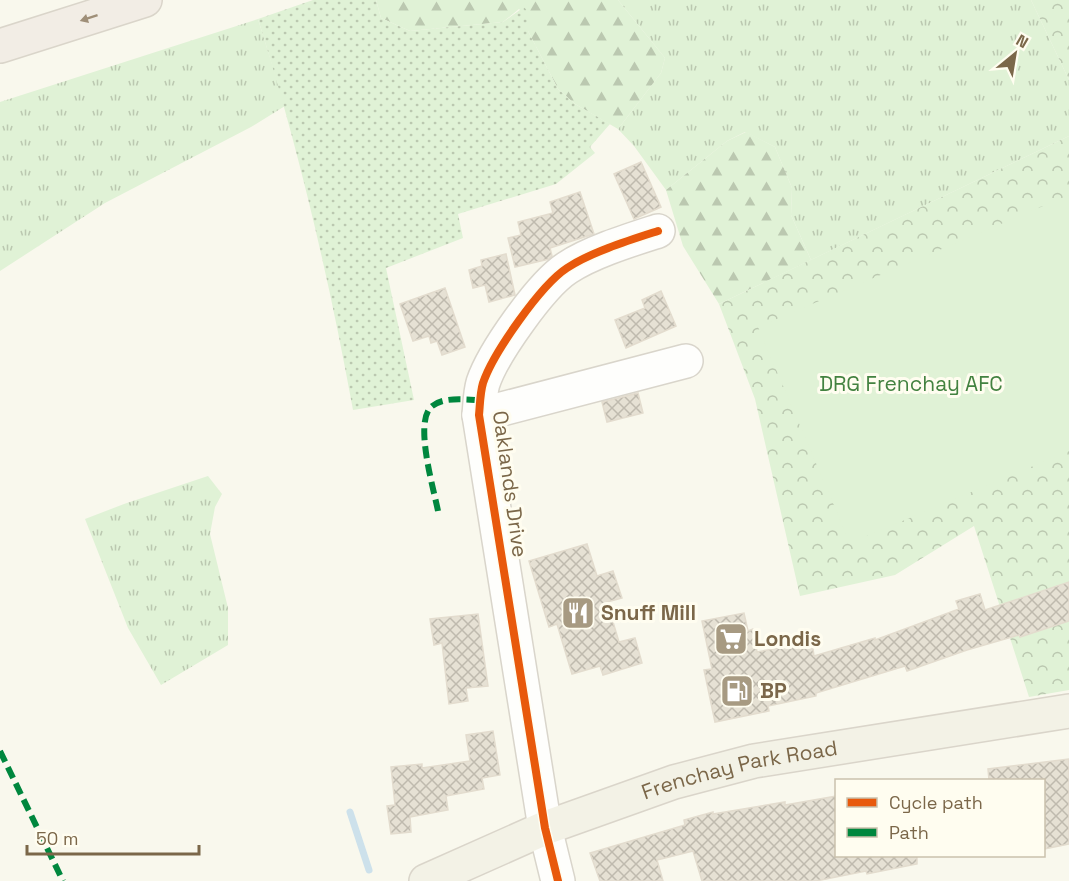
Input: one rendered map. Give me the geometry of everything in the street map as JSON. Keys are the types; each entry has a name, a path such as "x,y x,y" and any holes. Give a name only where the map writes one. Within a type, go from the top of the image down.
{"highway":[{"path":"0,46 145,0"}],"main road":[{"name":"Frenchay Park Road","path":"426,881 545,828 674,782 754,761 1069,711"}],"street":[{"name":"Oaklands Drive","path":"558,881 545,828 479,415 482,385 492,361 519,321 548,285 567,268 617,245 658,231"},
{"path":"479,415 686,361"}],"green space":[{"path":"313,0 376,0 381,18 410,31 503,22 524,7 528,12 528,31 558,89 575,104 610,124 590,147 595,153 556,184 458,214 463,238 386,268 414,400 353,410 312,213 258,19"},
{"path":"376,0 618,0 665,58 661,73 618,129 575,104 558,89 528,31 527,17 519,9 503,22 410,31 381,18"},
{"path":"618,0 1031,0 1069,80 1069,136 811,260 791,215 792,188 775,147 745,132 727,141 666,190 634,146 618,129 661,73 665,58"},
{"path":"1031,0 1069,0 1069,80"},
{"path":"258,19 285,106 251,127 105,203 0,271 0,102"},
{"path":"746,132 775,147 792,188 791,215 811,260 719,304 683,246 666,190 727,141"},
{"name":"DRG Frenchay AFC","path":"1069,136 1069,690 1029,697 974,526 895,575 800,596 755,399 719,304"},
{"path":"1069,195 1069,451 850,543 758,327"},
{"path":"208,476 222,494 215,507 210,534 228,608 228,645 161,685 128,628 85,519"}],"building":[{"path":"641,162 661,207 634,219 614,174"},
{"path":"580,192 594,234 550,248 552,256 549,259 515,267 508,238 521,235 518,222 553,213 550,202"},
{"path":"506,254 515,295 489,302 485,285 473,288 469,270 482,266 481,260"},
{"path":"445,288 465,347 442,355 437,341 431,343 429,336 413,341 400,304"},
{"path":"661,291 676,326 626,348 615,320 645,308 642,300"},
{"path":"638,393 643,413 607,422 602,402"},
{"name":"Snuff Mill","path":"587,544 597,576 613,571 622,598 607,602 619,642 635,638 642,663 603,675 600,666 572,674 557,624 549,627 529,561"},
{"path":"1069,582 1069,621 1020,637 1019,635 967,650 907,671 905,666 816,693 816,696 768,706 769,711 715,722 704,670 712,669 702,621 744,613 748,631 753,629 757,652 812,642 814,656 875,638 875,640 959,609 956,601 980,594 985,610"},
{"path":"478,614 488,686 466,688 468,701 449,704 442,643 434,645 430,619"},
{"path":"493,731 500,775 482,778 484,789 446,796 448,810 410,817 411,832 391,834 387,806 395,805 391,767 422,764 422,768 470,761 466,735"},
{"path":"1069,759 1069,844 1045,849 1045,779 989,779 988,769"},
{"path":"835,796 835,857 917,857 917,864 816,881 702,881 693,851 657,860 663,881 600,881 590,853 685,825 684,820 713,812 713,814 785,802 785,805"}],"waterway":[{"path":"350,812 369,870"}],"marked path":[{"path":"438,511 427,457 424,427 426,415 431,407 442,401 481,400"},
{"path":"0,751 63,881"}],"cycle path":[{"path":"558,881 545,828 479,415 481,391 488,370 507,338 544,289 556,277 587,257 658,231"}],"place":[{"name":"Snuff Mill","path":"578,613"},
{"name":"Londis","path":"731,639"},
{"name":"BP","path":"737,691"}]}
